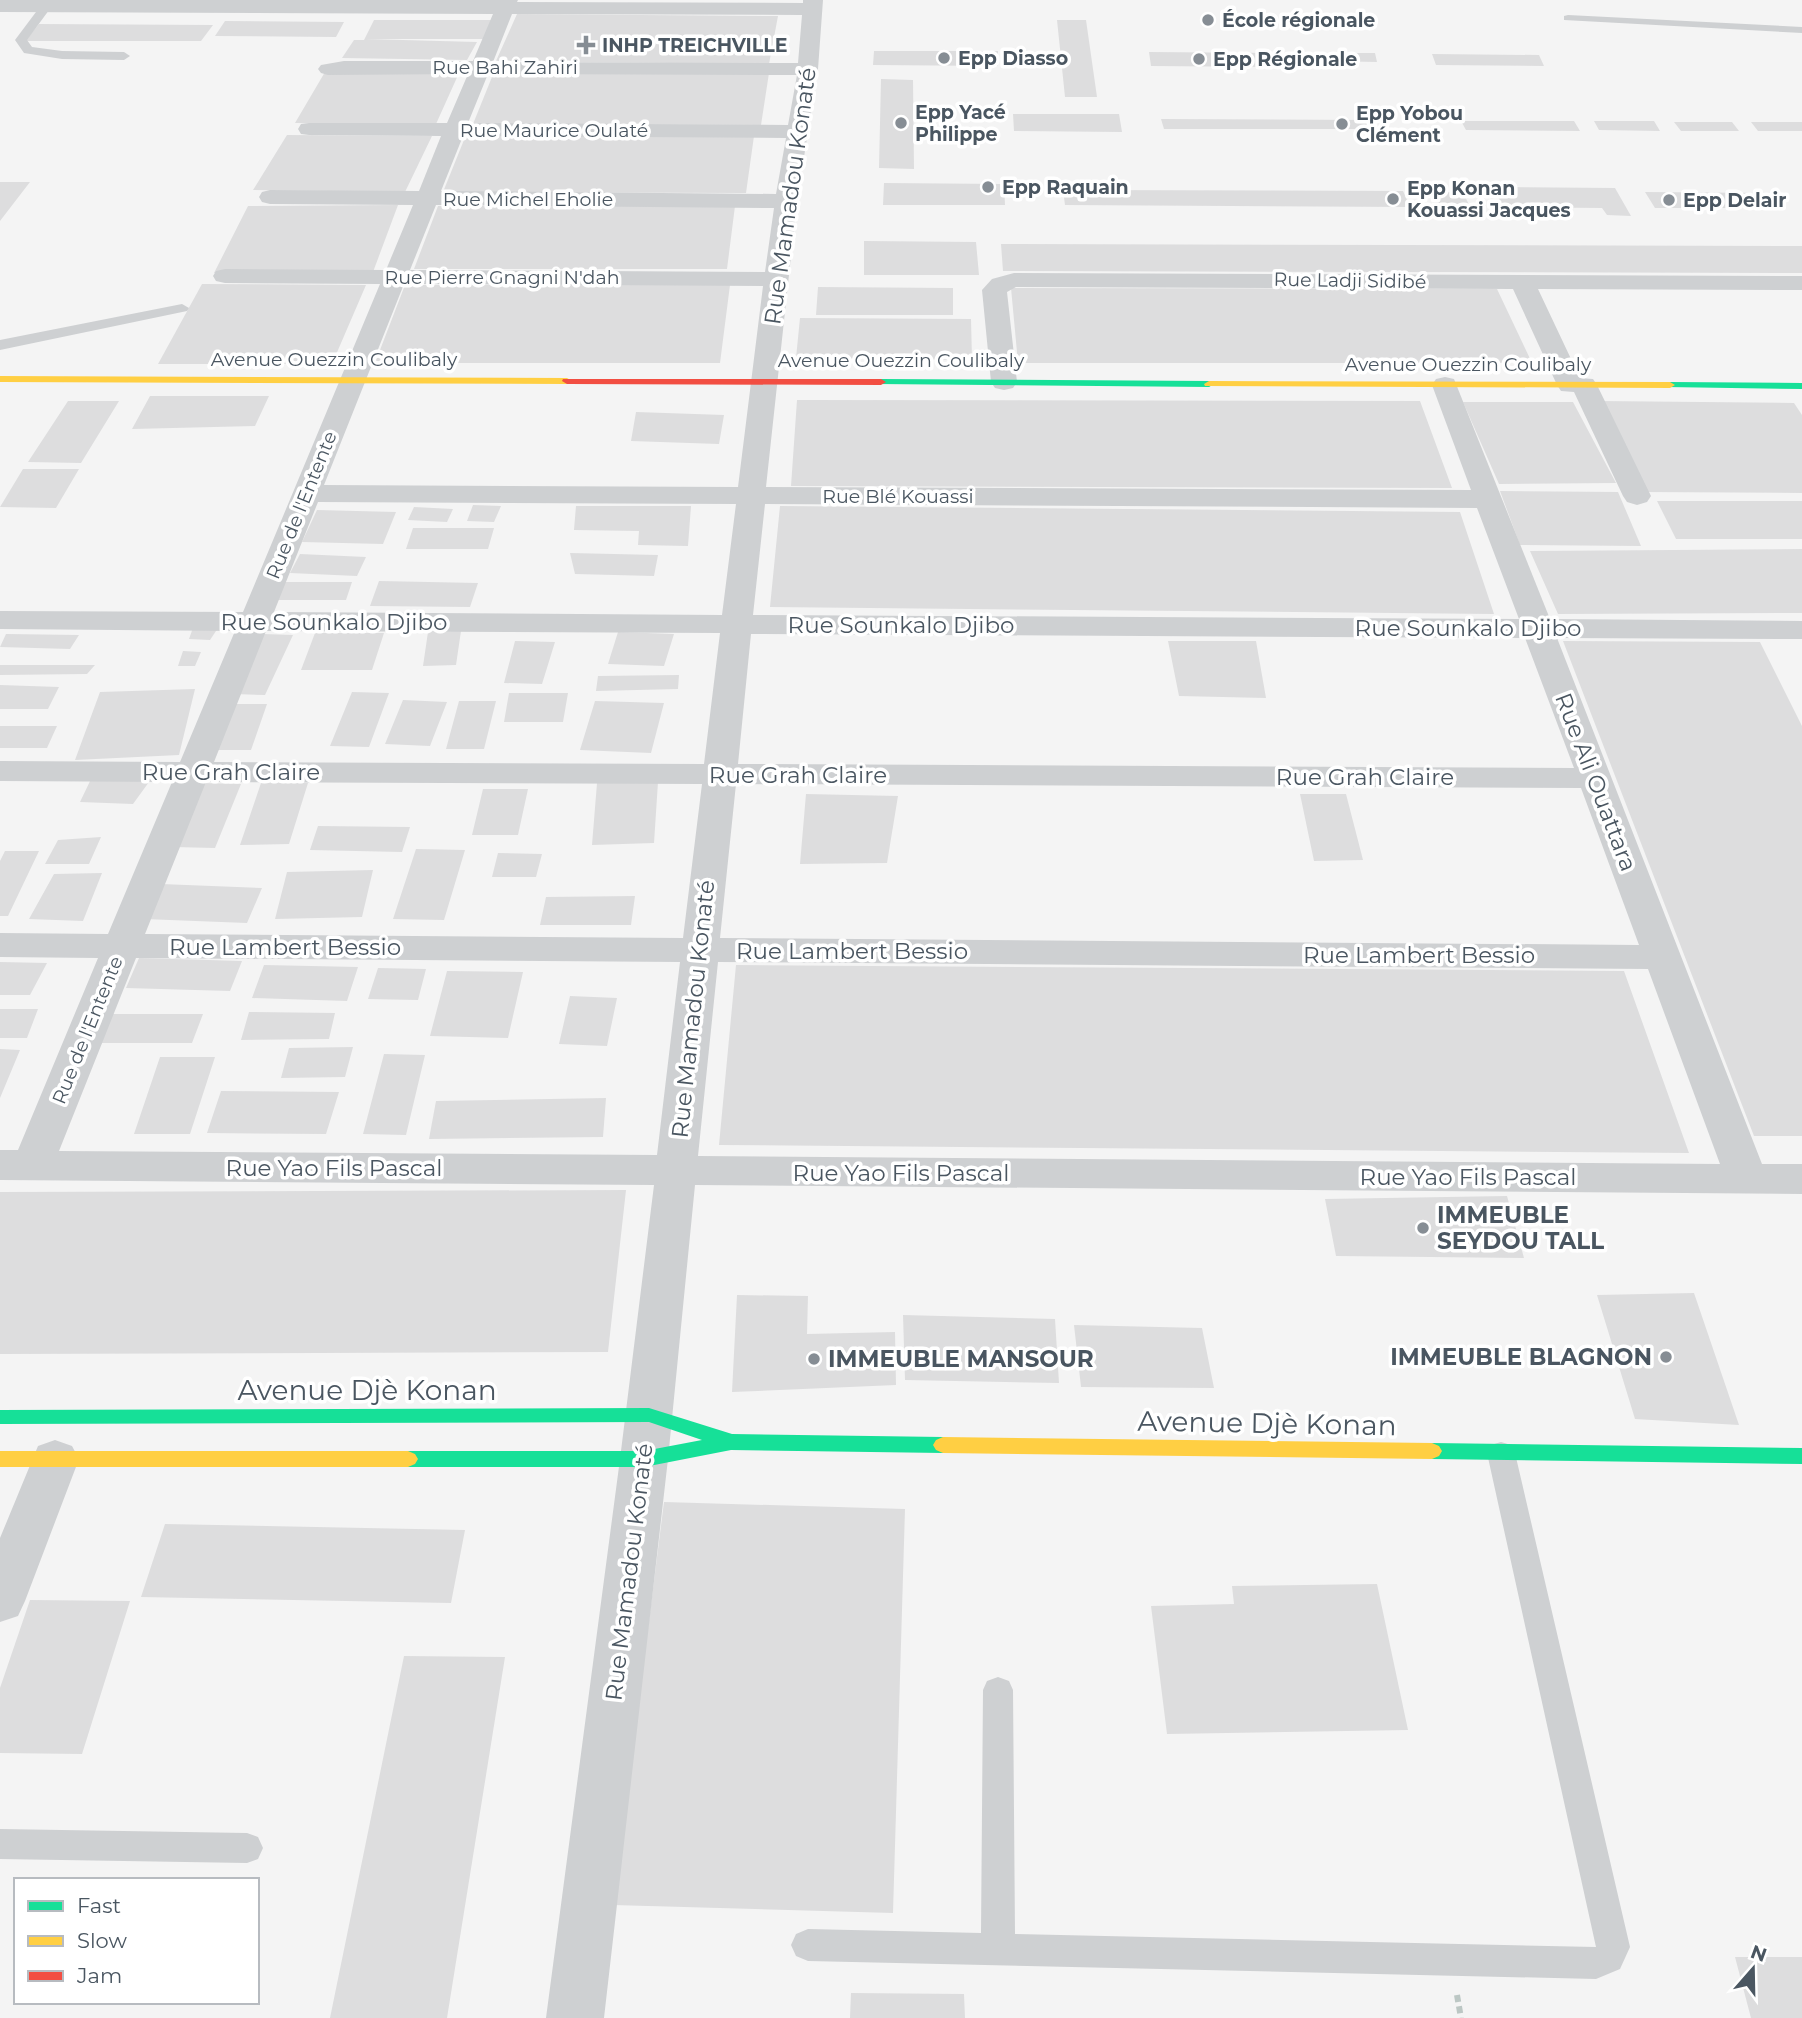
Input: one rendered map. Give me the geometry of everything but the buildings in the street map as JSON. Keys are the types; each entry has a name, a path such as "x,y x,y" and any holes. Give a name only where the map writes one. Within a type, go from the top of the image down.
{"street":[{"path":"0,6 193,3 813,4"},
{"name":"Rue de l'Entente","path":"16,1166 121,946 506,4"},
{"name":"Rue Mamadou Konaté","path":"575,2018 646,1437 764,380 779,279 786,201 808,69 813,4"},
{"name":"Rue Bahi Zahiri","path":"328,69 344,66 808,69"},
{"name":"Rue Maurice Oulaté","path":"309,129 799,132"},
{"name":"Rue Michel Eholie","path":"270,197 786,201"},
{"name":"Rue Pierre Gnagni N'dah","path":"225,276 779,279"},
{"name":"Rue Ladji Sidibé","path":"1004,382 994,290 1000,284 1014,280 1802,283"},
{"path":"1522,282 1637,496"},
{"name":"Avenue Ouezzin Coulibaly","path":"0,379 764,380 1802,387"},
{"name":"Rue Ali Ouattara","path":"1446,384 1747,1179"},
{"name":"Rue Blé Kouassi","path":"306,493 1489,499"},
{"name":"Rue Sounkalo Djibo","path":"0,620 1538,629 1798,637"},
{"name":"Rue Grah Claire","path":"0,771 1595,778"},
{"name":"Rue Lambert Bessio","path":"0,945 1663,957"},
{"name":"Rue Yao Fils Pascal","path":"16,1166 1802,1179"},
{"name":"Avenue Djè Konan","path":"0,1417 646,1437 730,1442 1802,1456"},
{"name":"Avenue Djè Konan","path":"0,1459 646,1437 730,1442"},
{"path":"0,1601 55,1459"}],"lane":[{"path":"46,6 21,40 27,50 62,55 124,56"},
{"path":"1568,19 1802,30"},
{"path":"0,345 182,308"},
{"path":"808,1945 1596,1964 1608,1958 1613,1947 1501,1453"},
{"path":"998,1690 998,1950"},
{"path":"0,1844 247,1848"}],"traffic: fast":[{"path":"881,382 1209,384"},
{"path":"1670,385 1802,386"},
{"path":"0,1417 649,1415 729,1441"},
{"path":"408,1459 644,1459 731,1442 943,1445"},
{"path":"1432,1451 1802,1456"}],"traffic: slow":[{"path":"0,379 567,381"},
{"path":"1209,384 1670,385"},
{"path":"943,1445 1432,1451"},
{"path":"0,1459 408,1459"}],"traffic: jam":[{"path":"567,381 881,382"}],"place":[{"name":"École régionale","path":"1208,20"},
{"name":"INHP TREICHVILLE","path":"586,45"},
{"name":"Epp Diasso","path":"944,58"},
{"name":"Epp Régionale","path":"1199,59"},
{"name":"Epp Yacé Philippe","path":"901,123"},
{"name":"Epp Yobou Clément","path":"1342,124"},
{"name":"Epp Raquain","path":"988,187"},
{"name":"Epp Konan Kouassi Jacques","path":"1393,199"},
{"name":"Epp Delair","path":"1669,200"},
{"name":"IMMEUBLE SEYDOU TALL","path":"1423,1228"},
{"name":"IMMEUBLE BLAGNON","path":"1666,1357"},
{"name":"IMMEUBLE MANSOUR","path":"814,1359"}]}
